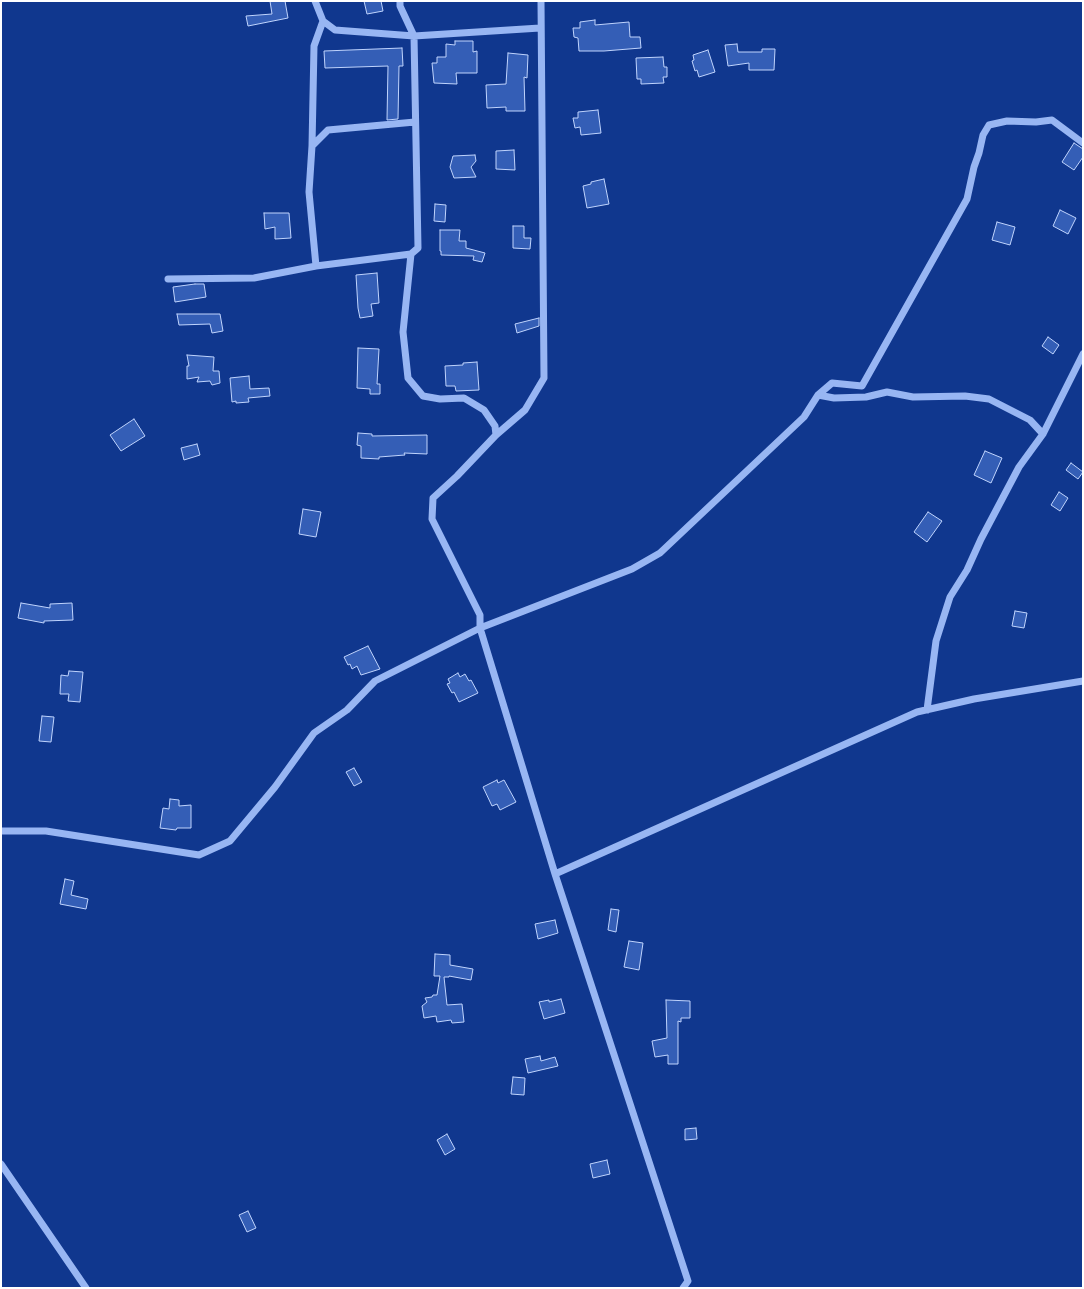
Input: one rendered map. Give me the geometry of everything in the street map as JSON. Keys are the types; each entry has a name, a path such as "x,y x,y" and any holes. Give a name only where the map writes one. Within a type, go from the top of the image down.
{"street":[{"path":"315,1 323,21 335,30 414,36 540,28"},
{"path":"168,279 254,278 316,266 411,254 418,248 414,36 400,6 400,1"},
{"path":"541,1 540,28 544,378 525,410 496,435 457,476 433,498 432,519 480,615 480,628 555,874 688,1281 693,1288"},
{"path":"316,266 310,192 314,46 323,21"},
{"path":"1,831 46,831 199,856 230,841 275,787 314,733 347,710 375,681 480,628 632,569 660,553 804,417 818,395 832,382 862,386 967,199 983,136 989,125 1007,120 1036,122 1052,120 1083,143"},
{"path":"312,146 328,130 415,122"},
{"path":"411,254 403,332 408,378 423,396 464,398 484,410 495,426 496,435"},
{"path":"927,710 936,641 950,598 967,570 981,539 1019,467 1043,434 1083,354"},
{"path":"818,395 834,398 866,397 887,392 913,397 965,396 989,399 1030,420 1043,434"},
{"path":"555,874 917,712 974,699 1083,681"},
{"path":"1,1164 86,1288"},
{"path":"683,1288 688,1281"}],"building":[{"path":"270,1 285,1 288,18 248,26 246,16 272,14"},
{"path":"364,1 381,1 383,11 367,14"},
{"path":"595,20 595,25 629,22 630,37 640,37 641,48 604,51 579,51 578,38 574,37 573,28 580,28 580,22"},
{"path":"455,41 473,41 473,52 477,51 477,73 456,73 457,84 434,83 432,63 437,63 437,57 446,57 446,44 455,45"},
{"path":"737,44 738,52 762,52 762,49 775,49 774,70 749,70 749,63 728,66 725,45"},
{"path":"402,48 403,66 399,66 398,119 387,120 388,66 325,68 324,51"},
{"path":"708,50 715,72 699,77 697,70 695,71 692,61 694,60 693,55"},
{"path":"508,53 528,55 527,78 524,77 525,111 506,111 506,107 487,108 486,85 506,84"},
{"path":"663,57 664,67 667,67 667,77 663,77 664,83 641,84 641,79 637,79 636,58"},
{"path":"598,110 601,133 581,135 580,127 575,128 573,118 578,118 578,112"},
{"path":"1074,143 1083,149 1083,157 1074,170 1062,162"},
{"path":"514,150 515,170 496,169 496,151"},
{"path":"475,155 476,161 471,167 476,177 454,178 450,167 453,156"},
{"path":"604,179 609,204 587,208 583,186 591,184 591,182"},
{"path":"435,204 446,205 445,222 434,221"},
{"path":"1060,210 1076,218 1068,234 1053,226"},
{"path":"264,213 289,213 291,238 275,239 275,227 265,229"},
{"path":"997,222 1015,227 1010,245 992,240"},
{"path":"513,226 524,226 524,238 531,238 530,249 513,248"},
{"path":"440,230 460,230 459,241 466,241 466,248 485,253 482,262 473,260 474,256 441,255"},
{"path":"377,273 379,303 371,304 373,316 360,318 356,275"},
{"path":"204,284 206,297 175,302 173,287"},
{"path":"177,314 220,314 223,331 212,333 210,324 179,325"},
{"path":"539,318 539,326 517,333 515,324"},
{"path":"1048,337 1059,345 1053,354 1042,346"},
{"path":"358,348 379,349 377,384 380,384 380,394 370,394 370,389 357,388"},
{"path":"187,355 214,357 213,371 219,371 220,383 212,385 210,381 197,382 199,377 187,379 187,366 189,366"},
{"path":"477,362 479,390 456,391 455,386 446,386 445,366 463,365 463,363"},
{"path":"249,376 250,389 269,388 270,396 248,398 249,402 232,402 230,378"},
{"path":"134,419 145,436 121,451 110,435"},
{"path":"358,433 372,434 372,436 427,435 427,454 404,453 405,455 379,457 379,459 361,458 361,446 357,445"},
{"path":"197,444 200,455 184,460 181,448"},
{"path":"985,451 1002,458 991,483 974,475"},
{"path":"1071,463 1083,472 1078,479 1066,470"},
{"path":"1059,492 1068,498 1060,511 1051,505"},
{"path":"303,509 321,512 316,537 299,534"},
{"path":"928,512 942,521 927,542 914,532"},
{"path":"21,603 50,608 50,604 72,603 73,620 44,621 44,623 18,618"},
{"path":"1015,611 1027,613 1024,628 1012,626"},
{"path":"368,646 380,669 361,675 357,666 352,669 344,657"},
{"path":"69,671 83,672 80,702 68,701 69,694 60,694 61,675 68,676"},
{"path":"458,673 460,677 465,674 469,681 471,680 478,693 459,702 454,692 452,693 447,684 450,683 448,679"},
{"path":"42,716 54,717 51,742 39,741"},
{"path":"354,768 362,782 354,786 346,772"},
{"path":"497,780 498,783 504,780 516,802 500,810 497,804 492,806 483,787"},
{"path":"170,799 179,800 179,806 191,805 191,828 177,828 176,830 160,828 163,808 169,809"},
{"path":"65,879 74,881 71,895 88,899 86,909 60,904"},
{"path":"611,909 619,910 616,932 608,930"},
{"path":"555,920 558,933 538,939 535,924"},
{"path":"629,941 643,943 639,970 624,967"},
{"path":"435,954 450,955 450,965 473,969 471,980 449,976 444,977 447,1005 462,1004 464,1022 452,1023 451,1020 437,1022 436,1016 424,1018 422,1006 427,1002 425,998 437,995 440,976 434,976"},
{"path":"561,999 565,1013 544,1019 539,1002 549,1000 549,1002"},
{"path":"666,1000 690,1001 690,1018 681,1018 681,1022 678,1021 678,1064 668,1064 668,1055 655,1057 652,1041 667,1038"},
{"path":"540,1056 541,1061 555,1057 558,1066 528,1073 525,1059"},
{"path":"513,1077 525,1078 524,1095 511,1094"},
{"path":"696,1128 697,1139 685,1140 685,1129"},
{"path":"447,1134 455,1149 445,1155 437,1140"},
{"path":"607,1160 610,1174 593,1178 590,1164"},
{"path":"248,1211 256,1228 247,1232 239,1215"}]}
